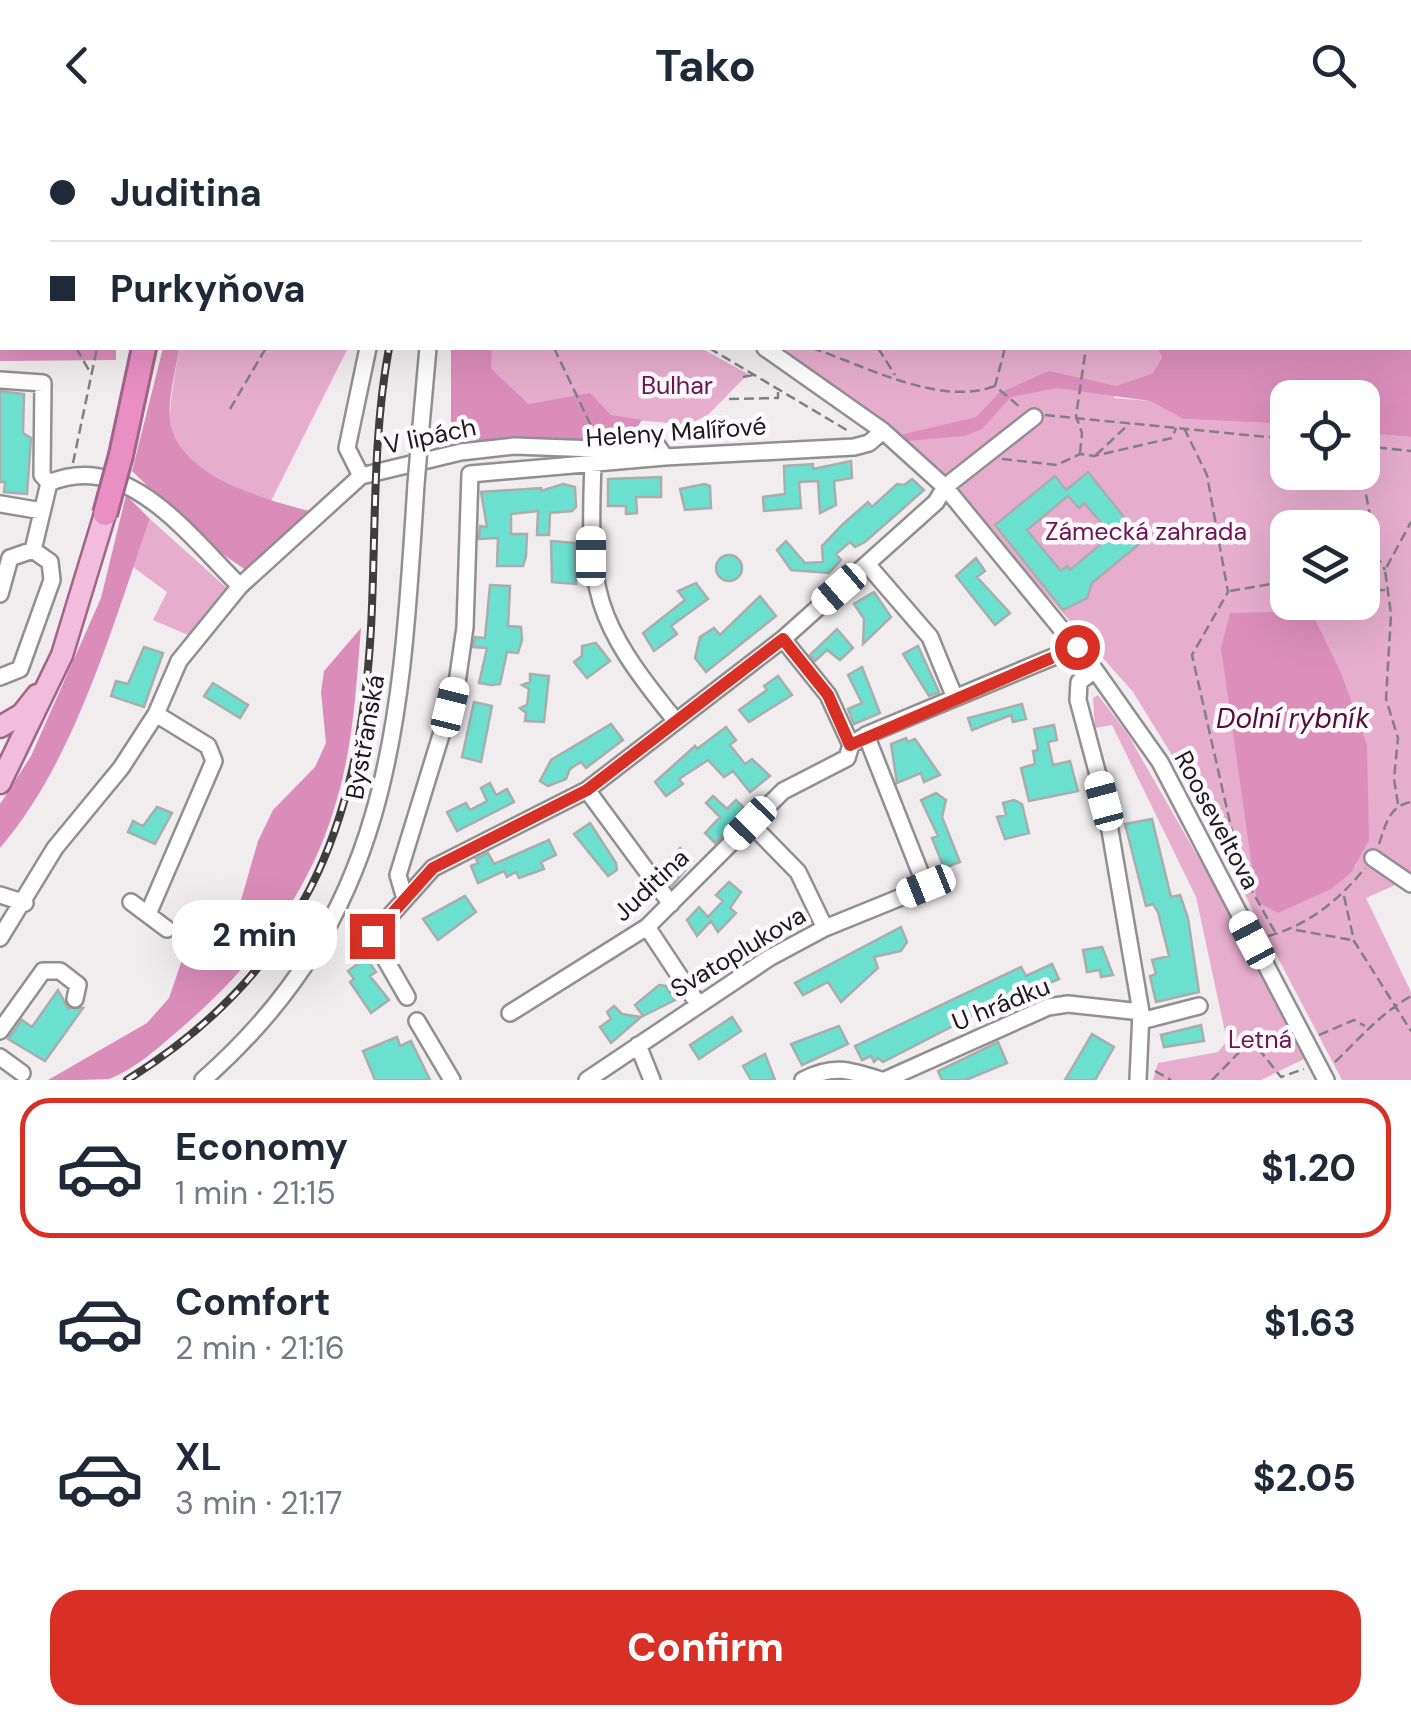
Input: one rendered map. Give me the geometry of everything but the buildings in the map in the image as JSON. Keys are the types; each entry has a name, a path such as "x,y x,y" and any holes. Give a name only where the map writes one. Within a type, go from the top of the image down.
{"highway":[{"path":"118,454 130,350"},
{"path":"105,514 144,350"}],"main road":[{"path":"0,783 62,655 105,514"},
{"path":"0,730 22,714 62,655"}],"street":[{"path":"362,476 347,448 368,350"},
{"name":"Bystřanská","path":"203,1080 242,1044 296,978 340,906 372,829 399,708 428,350"},
{"name":"Rooseveltova","path":"768,350 883,431 945,487 1096,670 1160,762 1322,1072"},
{"path":"0,380 43,382 42,475 49,484"},
{"path":"407,997 372,936 433,868 587,790 783,639 936,502 945,487 1034,417"},
{"path":"868,444 883,431"},
{"name":"Heleny Malířové","path":"405,899 398,875 444,731 465,627 470,474 597,456 665,457 868,444"},
{"name":"V lipách","path":"0,938 55,848 121,768 156,714 179,661 240,586 362,476 496,448 597,456"},
{"path":"597,456 591,556 597,596 612,638 674,720"},
{"path":"33,550 49,484 72,473 140,489 240,586"},
{"path":"1,504 42,511"},
{"path":"0,594 10,558 33,550"},
{"path":"0,677 20,668 52,580 50,562 33,550"},
{"path":"866,564 930,637 955,698"},
{"path":"783,639 828,695 850,745"},
{"name":"Juditina","path":"510,1013 647,928 783,791 847,758 850,745 1077,647"},
{"path":"1096,670 1079,682 1078,700 1104,801 1141,1017 1142,1063 1138,1080"},
{"path":"148,914 214,760 208,746 156,714"},
{"path":"0,730 22,744"},
{"name":"Svatoplukova","path":"587,1080 698,1004 825,928 926,886 866,735"},
{"path":"587,790 671,904"},
{"path":"750,823 798,872 825,928"},
{"path":"1374,858 1411,884"},
{"path":"0,894 25,902"},
{"path":"131,902 167,929"},
{"path":"647,928 698,1004"},
{"path":"0,1031 42,971 60,972 78,984 75,999"},
{"name":"U hrádku","path":"803,1080 823,1070 844,1068 883,1080 1048,1007 1068,1004 1141,1017"},
{"path":"1141,1017 1199,1006"},
{"path":"418,1021 452,1080"},
{"path":"638,1045 652,1080"},
{"path":"0,1057 22,1073"}],"path":[{"path":"77,350 91,373"},
{"path":"72,473 97,350"},
{"path":"230,409 265,350"},
{"path":"555,350 597,456"},
{"path":"712,350 759,374 868,444"},
{"path":"818,350 896,377 972,395 997,388"},
{"path":"879,350 896,377"},
{"path":"997,388 1006,350"},
{"path":"1080,454 1082,432 1076,416 1086,350"},
{"path":"744,377 759,374"},
{"path":"730,399 778,398 778,388"},
{"path":"997,388 1013,402"},
{"path":"1034,417 1076,416 1270,437"},
{"path":"1094,456 1131,422"},
{"path":"991,452 998,458 1057,466 1080,454 1094,456 1160,444 1172,438 1176,427"},
{"path":"1184,428 1206,475 1228,592 1192,655 1241,871 1276,934"},
{"path":"1380,448 1411,451"},
{"path":"1294,930 1344,894 1374,858 1398,804 1394,779 1398,738 1386,699 1391,614 1385,570 1378,558 1365,490"},
{"path":"1385,570 1411,522"},
{"path":"1228,592 1270,584"},
{"path":"1380,590 1386,590"},
{"path":"1398,804 1411,802"},
{"path":"1344,894 1354,941 1411,1031"},
{"path":"1252,940 1294,930 1354,941"},
{"path":"1212,1080 1260,1030 1264,1038 1256,1047 1280,1078 1322,1072 1362,1040 1366,1027 1411,996"},
{"path":"1304,1038 1354,1020 1366,1027"},
{"path":"1142,1063 1170,1080"}],"green space":[{"path":"179,350 347,350 271,501 208,472 181,449 170,419"},
{"name":"Bulhar","path":"492,350 705,350 748,374 709,414 688,425 529,404 490,369"},
{"name":"Zámecká zahrada","path":"781,350 1158,350 1162,357 1153,373 1117,386 1114,398 1150,401 1183,419 1270,423 1270,490 1380,490 1380,434 1411,437 1411,878 1366,898 1411,992 1411,1080 1342,1080 1170,752 1133,692 944,479 881,419","holes":["1367,745 1356,866 1257,901 1241,775"]},
{"path":"150,519 228,589 190,636 153,620 167,592 133,567"},
{"name":"Letná","path":"1098,695 1127,733 1230,913 1304,1059 1261,1080 1153,1080 1158,1063 1218,1052 1227,1041 1196,897 1112,725 1095,728 1093,698"}],"shaded area":[{"path":"0,350 116,350 116,360 0,361"},
{"path":"162,350 179,350 170,417 178,444 209,473 230,484 313,512 246,570 209,545 132,471"},
{"path":"451,350 492,350 491,369 529,404 590,393 611,415 642,420 636,429 606,442 481,442 455,435 451,421"},
{"path":"126,495 150,519 106,647 50,775 0,848 0,804 31,756 101,598"},
{"path":"361,628 350,742 340,787 322,843 290,906 224,988 134,1066 109,1079 48,1080 147,1023 169,998 183,957 211,962 224,959 258,841 273,810 315,767 326,743 321,692 324,671"}],"water":[{"path":"1158,350 1411,350 1411,437 1380,434 1380,380 1270,380 1270,423 1183,419 1150,401 1057,388 1011,397 982,429 964,436 907,441 900,435 976,417 999,393 1049,371 1116,386 1153,373 1162,357"},
{"name":"Dolní rybník","path":"1270,612 1270,620 1315,620 1341,673 1367,745 1369,840 1351,873 1331,889 1278,913 1257,902 1221,648 1230,613"}],"railway":[{"path":"127,1080 187,1037 237,991 278,942 310,888 335,830 353,767 365,700 377,452 389,350"}],"route":[{"path":"372,936 433,868 587,790 783,639 828,695 850,745 1077,647"}]}
